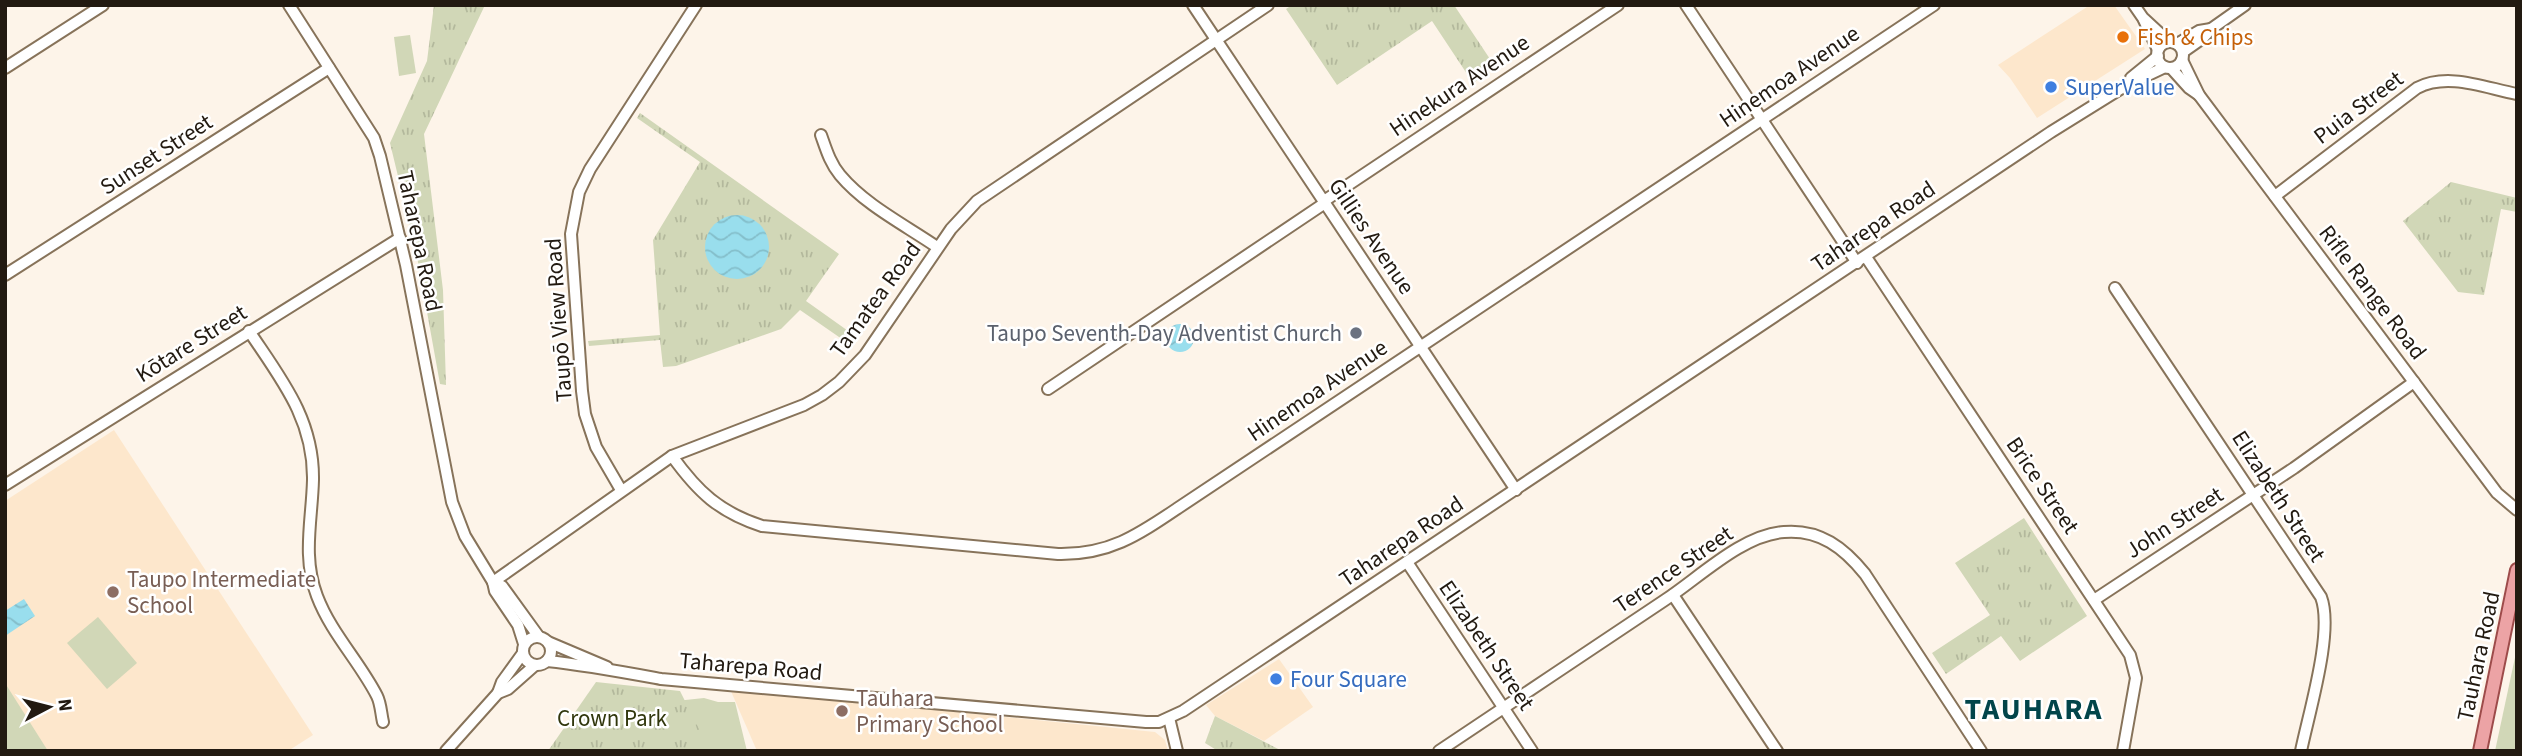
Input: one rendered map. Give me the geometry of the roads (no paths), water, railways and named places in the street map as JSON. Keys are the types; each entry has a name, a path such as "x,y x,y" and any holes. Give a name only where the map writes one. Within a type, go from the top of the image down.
{"main road":[{"name":"Tauhara Road","path":"2480,751 2517,570"}],"street":[{"path":"5,68 103,5"},
{"name":"Taharepa Road","path":"289,5 374,138 400,238 452,502 465,536 493,582 495,591 518,625 527,661 534,666"},
{"name":"Taupō View Road","path":"621,490 596,447 585,414 571,255 574,213 579,192 590,169 696,5"},
{"name":"Gillies Avenue","path":"1193,5 1516,490"},
{"name":"Tamatea Road","path":"493,582 672,456 804,405 822,395 865,355 937,247 963,214 992,189 1268,5"},
{"name":"Hinekura Avenue","path":"1048,389 1618,5"},
{"name":"Brice Street","path":"1686,5 1761,120 1861,260 2130,654 2136,678 2123,751"},
{"name":"Hinemoa Avenue","path":"672,456 711,502 762,526 1058,554 1094,552 1119,544 1143,531 1934,5"},
{"name":"Rifle Range Road","path":"2134,5 2168,67 2199,95"},
{"path":"2178,50 2203,38 2211,29 2245,5"},
{"name":"Rifle Range Road","path":"2143,18 2178,50 2199,95 2497,493 2517,510"},
{"name":"Taharepa Road","path":"493,582 502,586 543,639 609,668 661,679 1146,722 1169,718 1192,706 2057,128 2125,86 2178,65 2178,50 2162,45 2158,53 2130,78 2125,86"},
{"name":"Sunset Street","path":"5,275 329,68"},
{"name":"Puia Street","path":"2275,195 2428,82 2447,80 2517,94"},
{"path":"821,135 828,157 839,174 858,194 937,247"},
{"name":"Kōtare Street","path":"5,485 400,238"},
{"name":"Elizabeth Street","path":"2116,288 2321,597 2325,607 2326,632 2301,751"},
{"path":"249,331 291,393 307,432 312,455 313,480 307,531 310,576 329,621 378,698 383,722"},
{"name":"John Street","path":"2094,600 2253,495 2414,382"},
{"name":"Terence Street","path":"1439,751 1741,547 1756,539 1796,531 1828,539 1846,552 1865,574 1980,751"},
{"name":"Elizabeth Street","path":"1407,562 1532,751"},
{"path":"1673,595 1777,751"},
{"path":"446,751 498,693 530,638 543,639 551,649 547,661 534,666 508,689 498,693"},
{"name":"Taharepa Road","path":"547,661 597,669 609,668"},
{"path":"1169,718 1177,751"}],"water":[{"path":"731,215 743,215 760,224 767,235 767,259 760,270 743,279 731,279 719,274 710,265 705,253 705,241 710,229 719,220"},
{"path":"1180,324 1190,328 1194,338 1190,348 1180,352 1170,348 1166,338 1170,328"},
{"path":"24,599 35,616 5,636 5,611"}],"place":[{"name":"Fish & Chips","path":"2123,37"},
{"name":"SuperValue","path":"2051,87"},
{"name":"Taupo Seventh-Day Adventist Church","path":"1356,333"},
{"name":"Taupo Intermediate School","path":"113,592"},
{"name":"Four Square","path":"1276,679"},
{"name":"Tauhara Primary School","path":"842,711"}],"district":[{"name":"TAUHARA","path":"2034,709"}],"park label":[{"name":"Crown Park","path":"612,718"}]}
